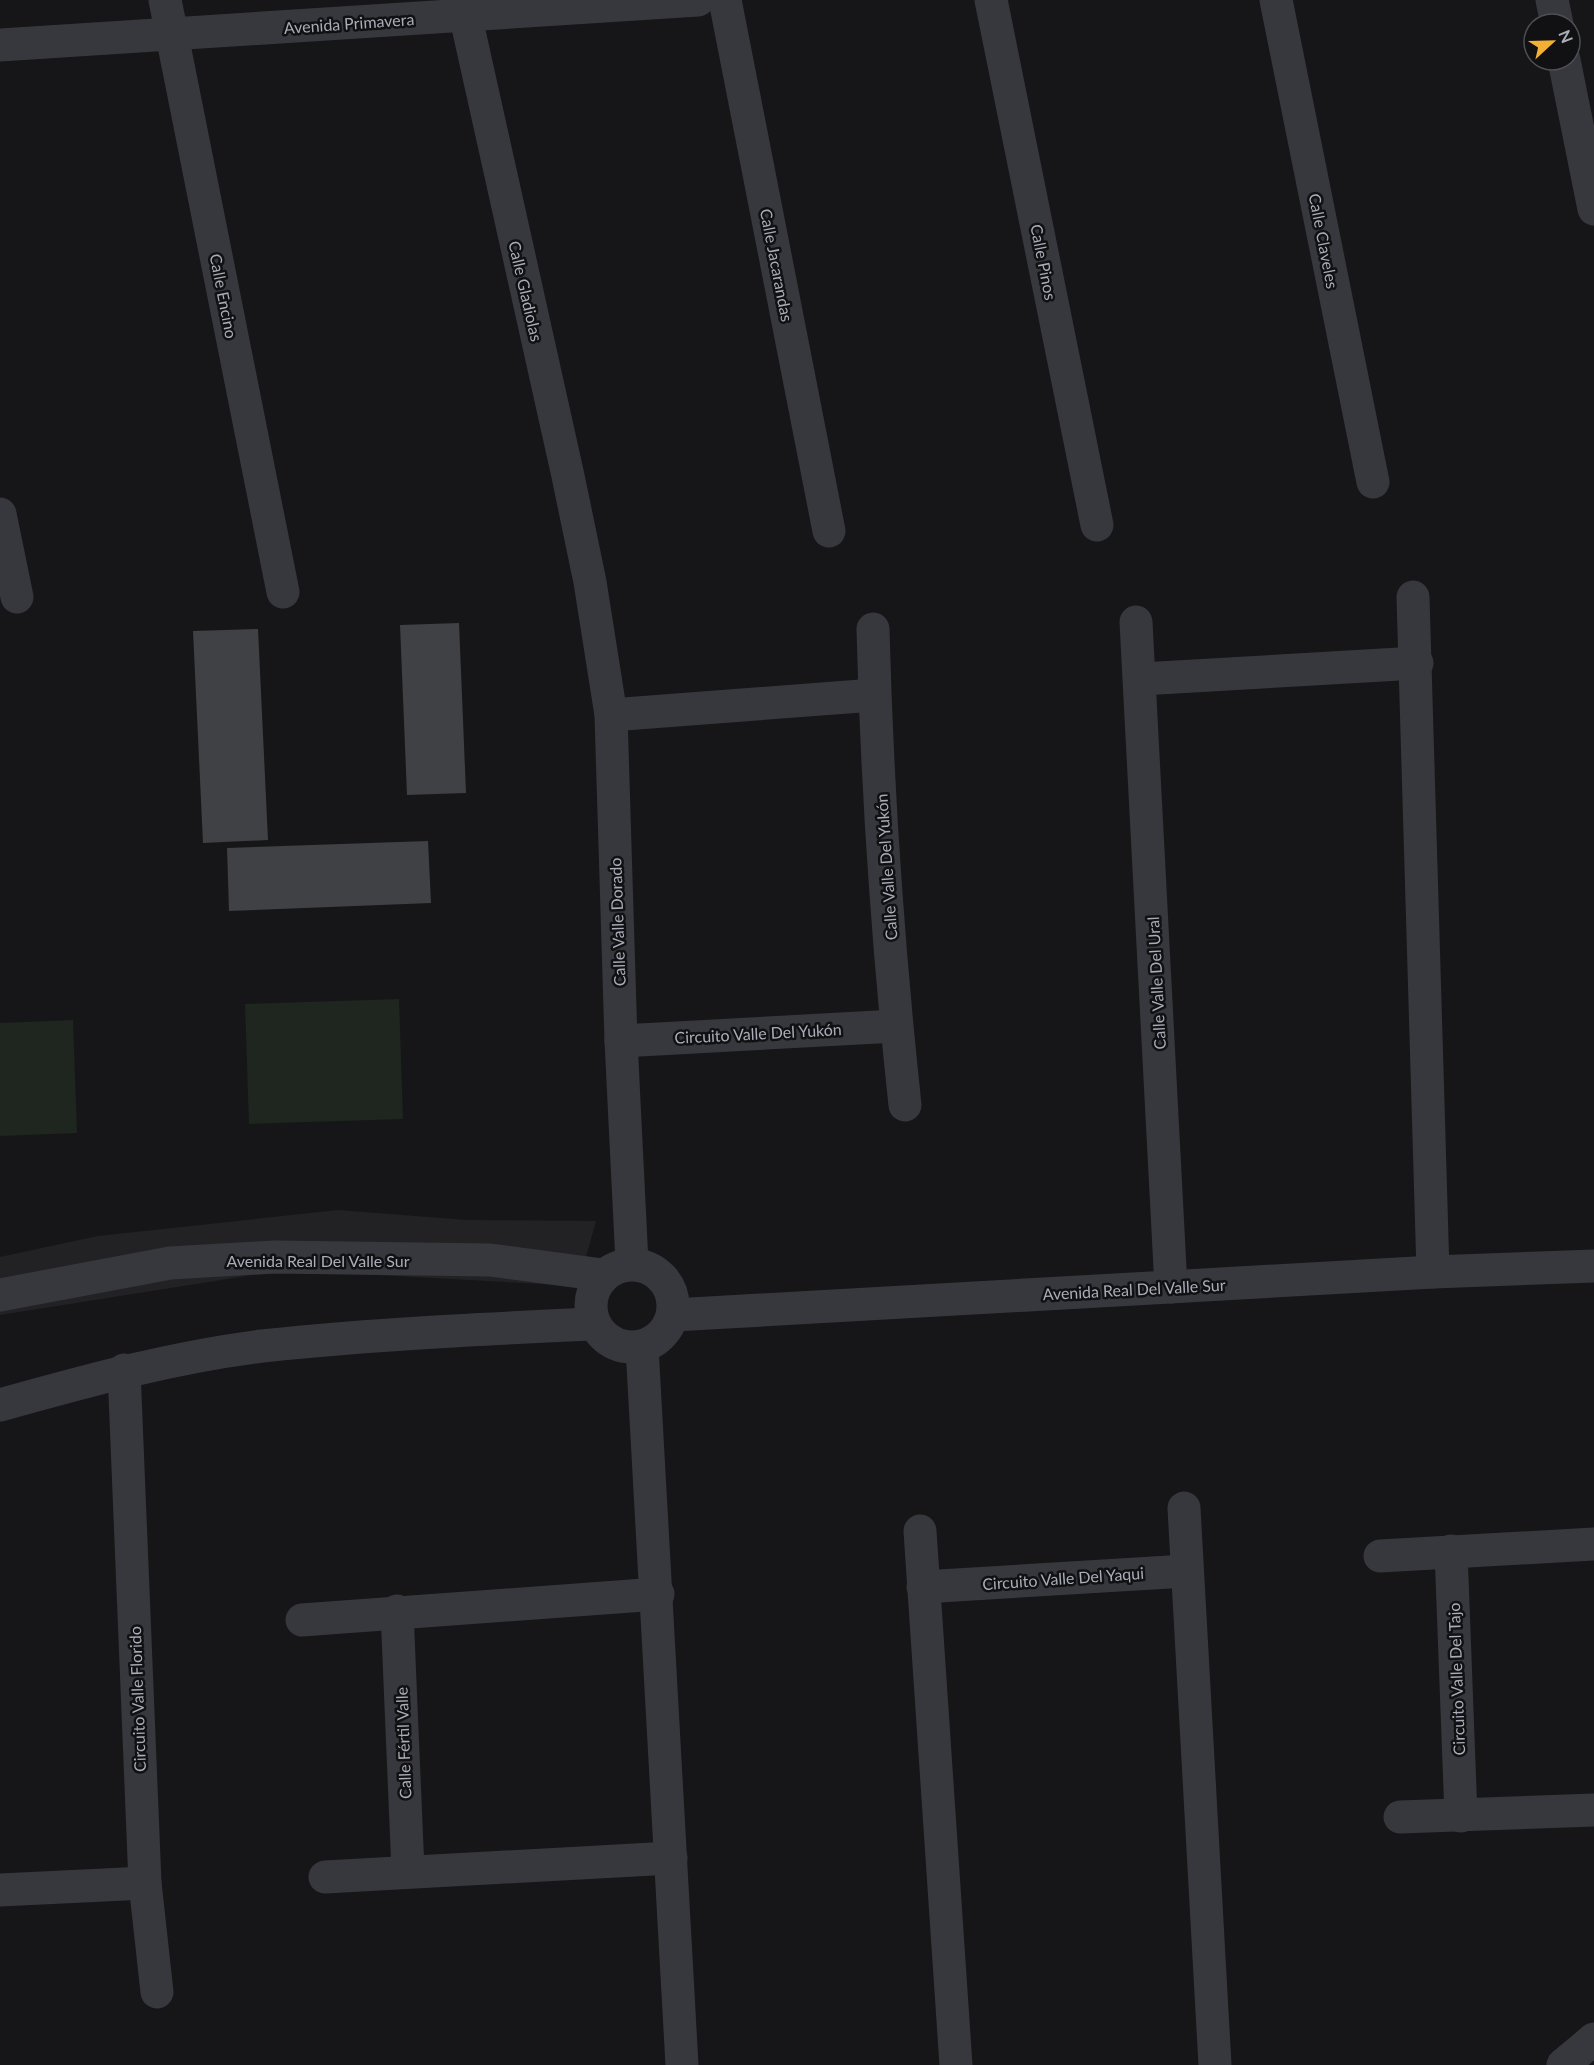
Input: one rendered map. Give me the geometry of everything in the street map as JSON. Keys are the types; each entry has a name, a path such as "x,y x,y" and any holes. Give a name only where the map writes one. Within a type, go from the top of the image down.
{"street":[{"name":"Calle Encino","path":"165,0 283,592"},
{"name":"Avenida Primavera","path":"0,45 172,35 464,8 698,0"},
{"name":"Calle Jacarandas","path":"725,0 829,531"},
{"name":"Calle Pinos","path":"992,0 1097,525"},
{"name":"Calle Claveles","path":"1276,0 1373,482"},
{"name":"Calle Gladiolas","path":"464,8 590,582"},
{"path":"1566,72 1594,209"},
{"path":"0,514 17,597"},
{"name":"Calle Valle Dorado","path":"590,582 612,715 621,1041 618,1269"},
{"path":"1413,597 1417,663 1433,1272"},
{"name":"Calle Valle Del Ural","path":"1136,622 1141,679 1171,1287"},
{"name":"Calle Valle Del Yukón","path":"873,629 874,695 896,1026 905,1105"},
{"path":"1141,679 1417,663"},
{"path":"612,715 874,695"},
{"name":"Circuito Valle Del Yukón","path":"621,1041 896,1026"},
{"name":"Avenida Real Del Valle Sur","path":"0,1296 170,1263 275,1257 490,1260 618,1269"},
{"name":"Avenida Real Del Valle Sur","path":"674,1315 1433,1272 1594,1266"},
{"path":"618,1269 656,1271 671,1290 674,1315 667,1329 656,1340 642,1347 623,1347 606,1338 594,1324 591,1298 618,1269"},
{"path":"0,1405 124,1370 260,1347 415,1333 594,1324"},
{"path":"642,1347 658,1594 682,2065"},
{"name":"Circuito Valle Florido","path":"124,1370 145,1883 157,1992"},
{"path":"1184,1509 1215,2065"},
{"path":"920,1531 956,2065"},
{"path":"1380,1556 1594,1544"},
{"name":"Circuito Valle Del Tajo","path":"1451,1551 1461,1816"},
{"name":"Circuito Valle Del Yaqui","path":"923,1587 1186,1571"},
{"path":"302,1620 398,1611 658,1594"},
{"name":"Calle Fértil Valle","path":"398,1611 408,1871"},
{"path":"1400,1817 1594,1810"},
{"path":"325,1877 671,1858"},
{"path":"0,1890 145,1883"},
{"path":"1563,2065 1594,2039"}],"shaded area":[{"path":"399,999 403,1119 249,1124 245,1004"},
{"path":"73,1020 77,1133 0,1136 0,1023"},
{"path":"338,1210 467,1220 596,1221 578,1286 285,1270 0,1315 0,1257 98,1236"}],"building":[{"path":"459,623 466,793 407,795 400,625"},
{"path":"258,629 268,840 203,843 193,631"},
{"path":"428,841 431,903 229,911 227,848"}]}
